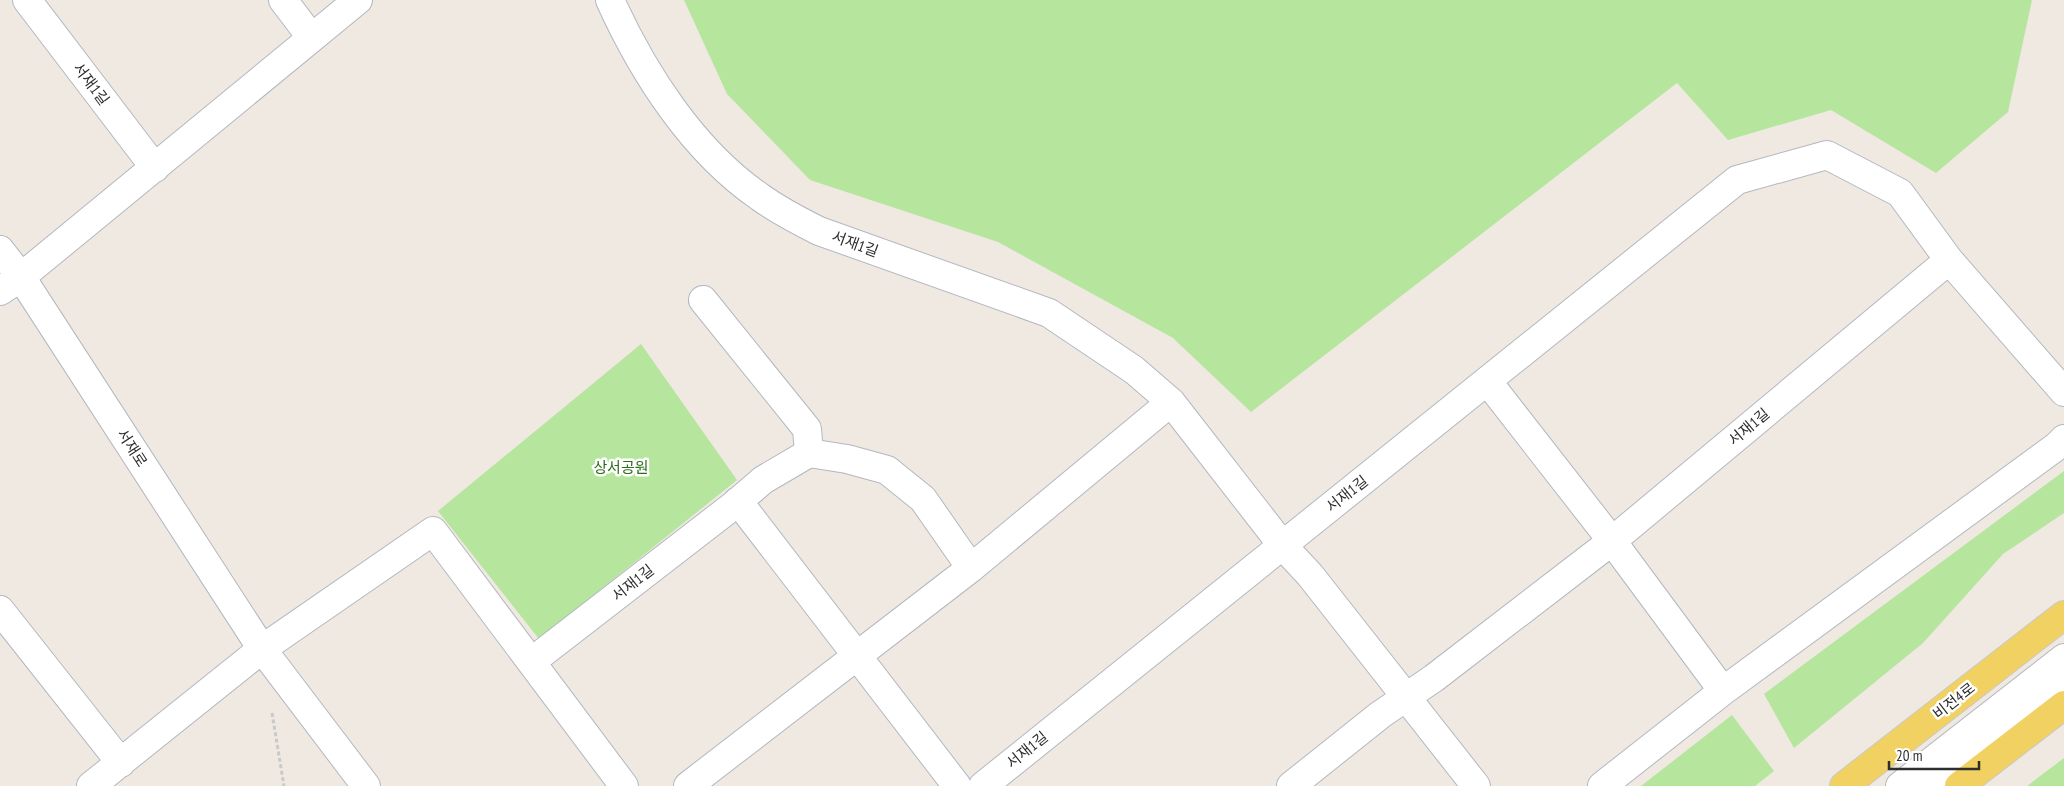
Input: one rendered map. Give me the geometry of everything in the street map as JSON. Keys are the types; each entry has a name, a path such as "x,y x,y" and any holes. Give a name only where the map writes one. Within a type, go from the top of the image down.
{"main road":[{"name":"비전4로","path":"1844,786 2064,615"},
{"path":"1959,786 2064,705"}],"street":[{"name":"서재1길","path":"26,0 155,168"},
{"path":"283,0 311,37"},
{"path":"11,284 358,0"},
{"name":"서재1길","path":"610,0 625,35 673,109 728,172 759,197 819,231 1049,313 1134,370 1171,402 1283,546 1310,574 1476,786"},
{"name":"서재1길","path":"983,786 1737,180 1826,154 1900,193 1949,260 1612,541 1290,786"},
{"name":"서재로","path":"0,250 11,284 262,649 366,786"},
{"path":"1949,260 2064,392"},
{"path":"703,300 807,429 809,453 847,459 888,470 923,499 971,568"},
{"path":"1488,382 1612,541 1723,691"},
{"path":"688,786 971,568 1171,402"},
{"path":"1602,786 1723,691 2057,446 2064,438"},
{"name":"서재1길","path":"531,662 763,480 809,453"},
{"path":"738,501 957,786"},
{"path":"91,786 262,649 433,531 624,786"},
{"path":"0,610 121,763"},
{"path":"1900,786 2064,658"},
{"path":"1932,786 2064,685"}],"path":[{"path":"271,708 284,786"}],"green space":[{"path":"684,0 2032,0 2008,112 1936,173 1831,110 1728,140 1677,83 1251,412 1173,338 998,242 810,180 727,94"},
{"name":"상서공원","path":"641,344 737,480 539,639 438,511"},
{"path":"2064,471 2064,513 2003,554 1923,643 1794,748 1764,694"},
{"path":"1732,715 1774,771 1755,786 1641,786"},
{"path":"2064,758 2064,786 2027,786"}]}
